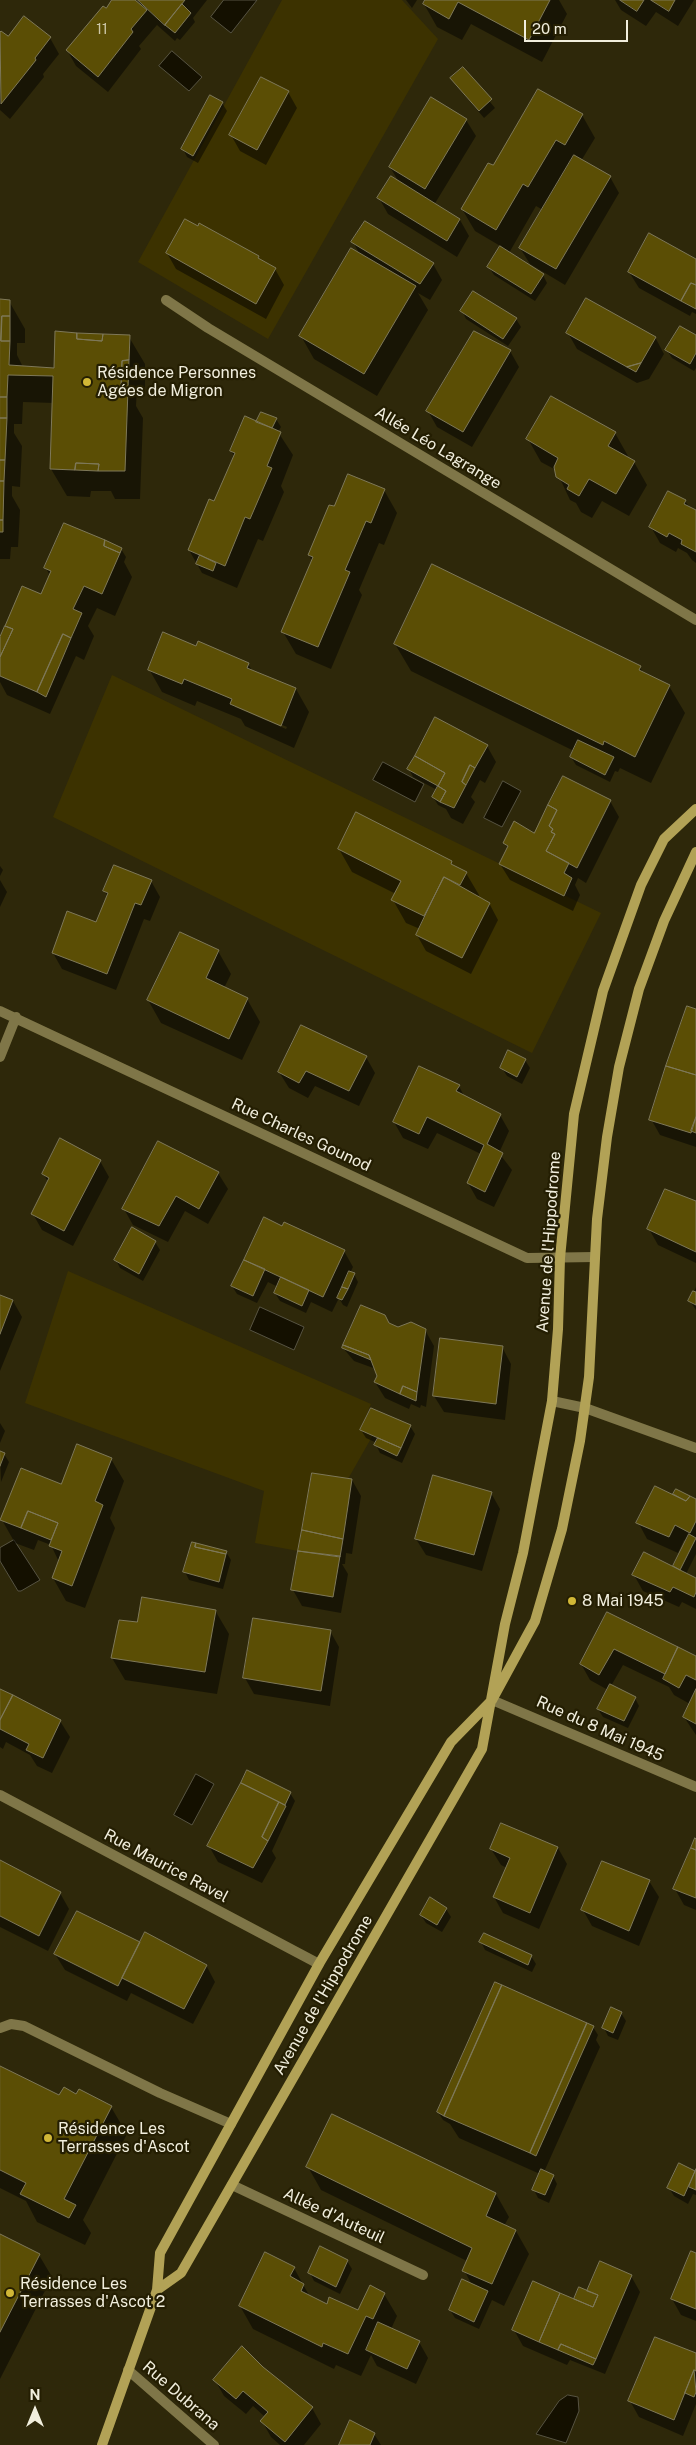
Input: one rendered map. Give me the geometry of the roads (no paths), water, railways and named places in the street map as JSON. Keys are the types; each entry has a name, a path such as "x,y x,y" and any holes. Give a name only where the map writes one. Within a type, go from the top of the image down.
{"street":[{"name":"Allée Léo Lagrange","path":"166,300 208,328 696,620"},
{"name":"Avenue de l'Hippodrome","path":"157,2290 181,2273 482,1749 505,1624 523,1553 552,1401 558,1329 560,1258 574,1114 603,991 640,885 664,839 696,809"},
{"path":"492,1700 535,1621 562,1529 589,1377 595,1257 607,1137 619,1067 639,989 664,921 696,852"},
{"name":"Rue Charles Gounod","path":"0,1011 527,1258 595,1257"},
{"path":"0,1057 16,1017"},
{"path":"552,1401 585,1408 696,1448"},
{"name":"Avenue de l'Hippodrome","path":"102,2445 157,2290 160,2253 319,1964 451,1742 492,1700"},
{"name":"Rue du 8 Mai 1945","path":"492,1700 696,1787"},
{"name":"Rue Maurice Ravel","path":"0,1795 319,1964"},
{"path":"0,2028 11,2024 24,2026 160,2093 232,2124"},
{"name":"Allée d'Auteuil","path":"232,2185 422,2274"},
{"name":"Rue Dubrana","path":"128,2370 214,2445"}],"place":[{"name":"Résidence Personnes Agées de Migron","path":"87,382"},
{"name":"8 Mai 1945","path":"572,1601"},
{"name":"Résidence Les Terrasses d'Ascot","path":"48,2138"},
{"name":"Résidence Les Terrasses d'Ascot 2","path":"10,2293"}]}
